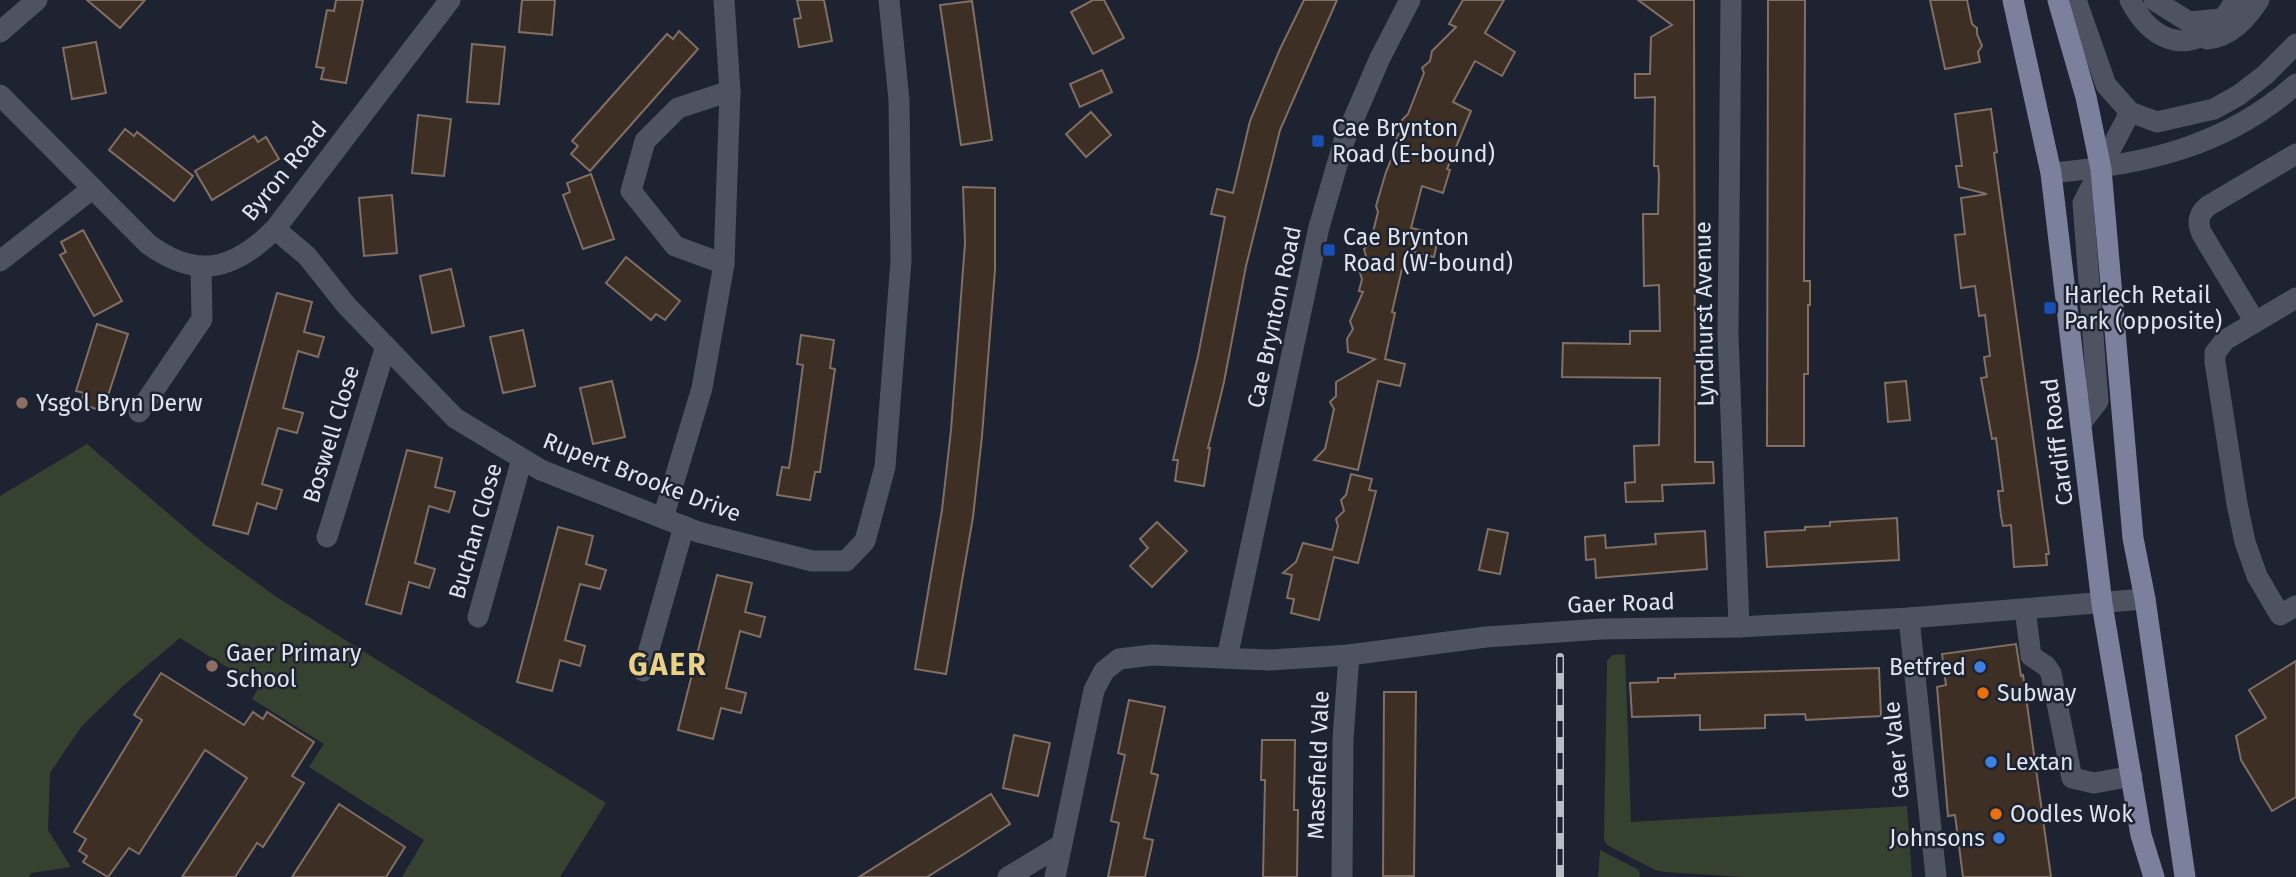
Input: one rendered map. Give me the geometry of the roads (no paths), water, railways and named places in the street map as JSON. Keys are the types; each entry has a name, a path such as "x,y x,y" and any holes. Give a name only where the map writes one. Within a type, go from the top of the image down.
{"main road":[{"name":"Cardiff Road","path":"2013,0 2051,173 2102,604 2141,835 2154,877"},
{"path":"2058,0 2086,97 2101,169 2133,538 2146,599 2185,877"}],"street":[{"path":"0,32 37,0"},
{"name":"Byron Road","path":"0,95 155,250 180,262 201,266 238,259 255,248 275,229 450,0"},
{"path":"663,518 702,388 724,264 730,91 724,0"},
{"name":"Rupert Brooke Drive","path":"275,229 312,262 346,305 455,418 522,459 541,470 684,526 812,561 846,561 865,541 886,467 901,261 899,100 890,0"},
{"name":"Cae Brynton Road","path":"1227,658 1326,202 1343,141 1380,58 1410,0"},
{"name":"Lyndhurst Avenue","path":"1731,0 1728,335 1739,627"},
{"path":"2076,0 2106,85 2130,113 2157,122 2214,109 2239,95 2296,44"},
{"path":"2130,0 2139,17 2153,32 2169,41 2217,38 2236,28 2259,0"},
{"path":"2154,0 2189,22 2223,18"},
{"path":"2192,41 2220,23 2236,0"},
{"path":"2051,173 2101,169 2185,150 2215,137 2280,98 2296,84"},
{"path":"724,264 675,246 631,191 645,141 678,108 730,91"},
{"path":"2082,422 2098,401 2083,203 2130,113"},
{"path":"2255,322 2202,234 2198,226 2199,218 2208,206 2296,155"},
{"path":"0,261 93,188"},
{"path":"139,412 202,319 201,266"},
{"path":"2296,298 2219,345 2215,362 2245,542 2257,576 2280,615 2296,606"},
{"name":"Boswell Close","path":"327,537 386,346"},
{"name":"Buchan Close","path":"478,617 522,459"},
{"path":"643,671 684,526"},
{"name":"Gaer Road","path":"1061,845 1094,690 1104,671 1119,659 1152,655 1269,660 1349,655 1486,637 1601,629 1739,627 1909,618 2146,599"},
{"path":"2025,609 2031,656 2051,673 2072,778 2094,783 2132,776"},
{"name":"Gaer Vale","path":"1909,618 1936,877"},
{"name":"Masefield Vale","path":"1342,877 1343,739 1349,655"},
{"path":"1008,877 1061,845"},
{"path":"1055,877 1061,845"}],"railway":[{"path":"1560,657 1560,877"}],"place":[{"name":"Cae Brynton Road (E-bound)","path":"1318,141"},
{"name":"Cae Brynton Road (W-bound)","path":"1329,250"},
{"name":"Harlech Retail Park (opposite)","path":"2050,308"},
{"name":"Ysgol Bryn Derw","path":"22,403"},
{"name":"Gaer Primary School","path":"212,666"},
{"name":"Betfred","path":"1980,667"},
{"name":"Subway","path":"1983,693"},
{"name":"Lextan","path":"1991,762"},
{"name":"Oodles Wok","path":"1996,814"},
{"name":"Johnsons","path":"1999,838"}],"district":[{"name":"GAER","path":"668,665"}]}
